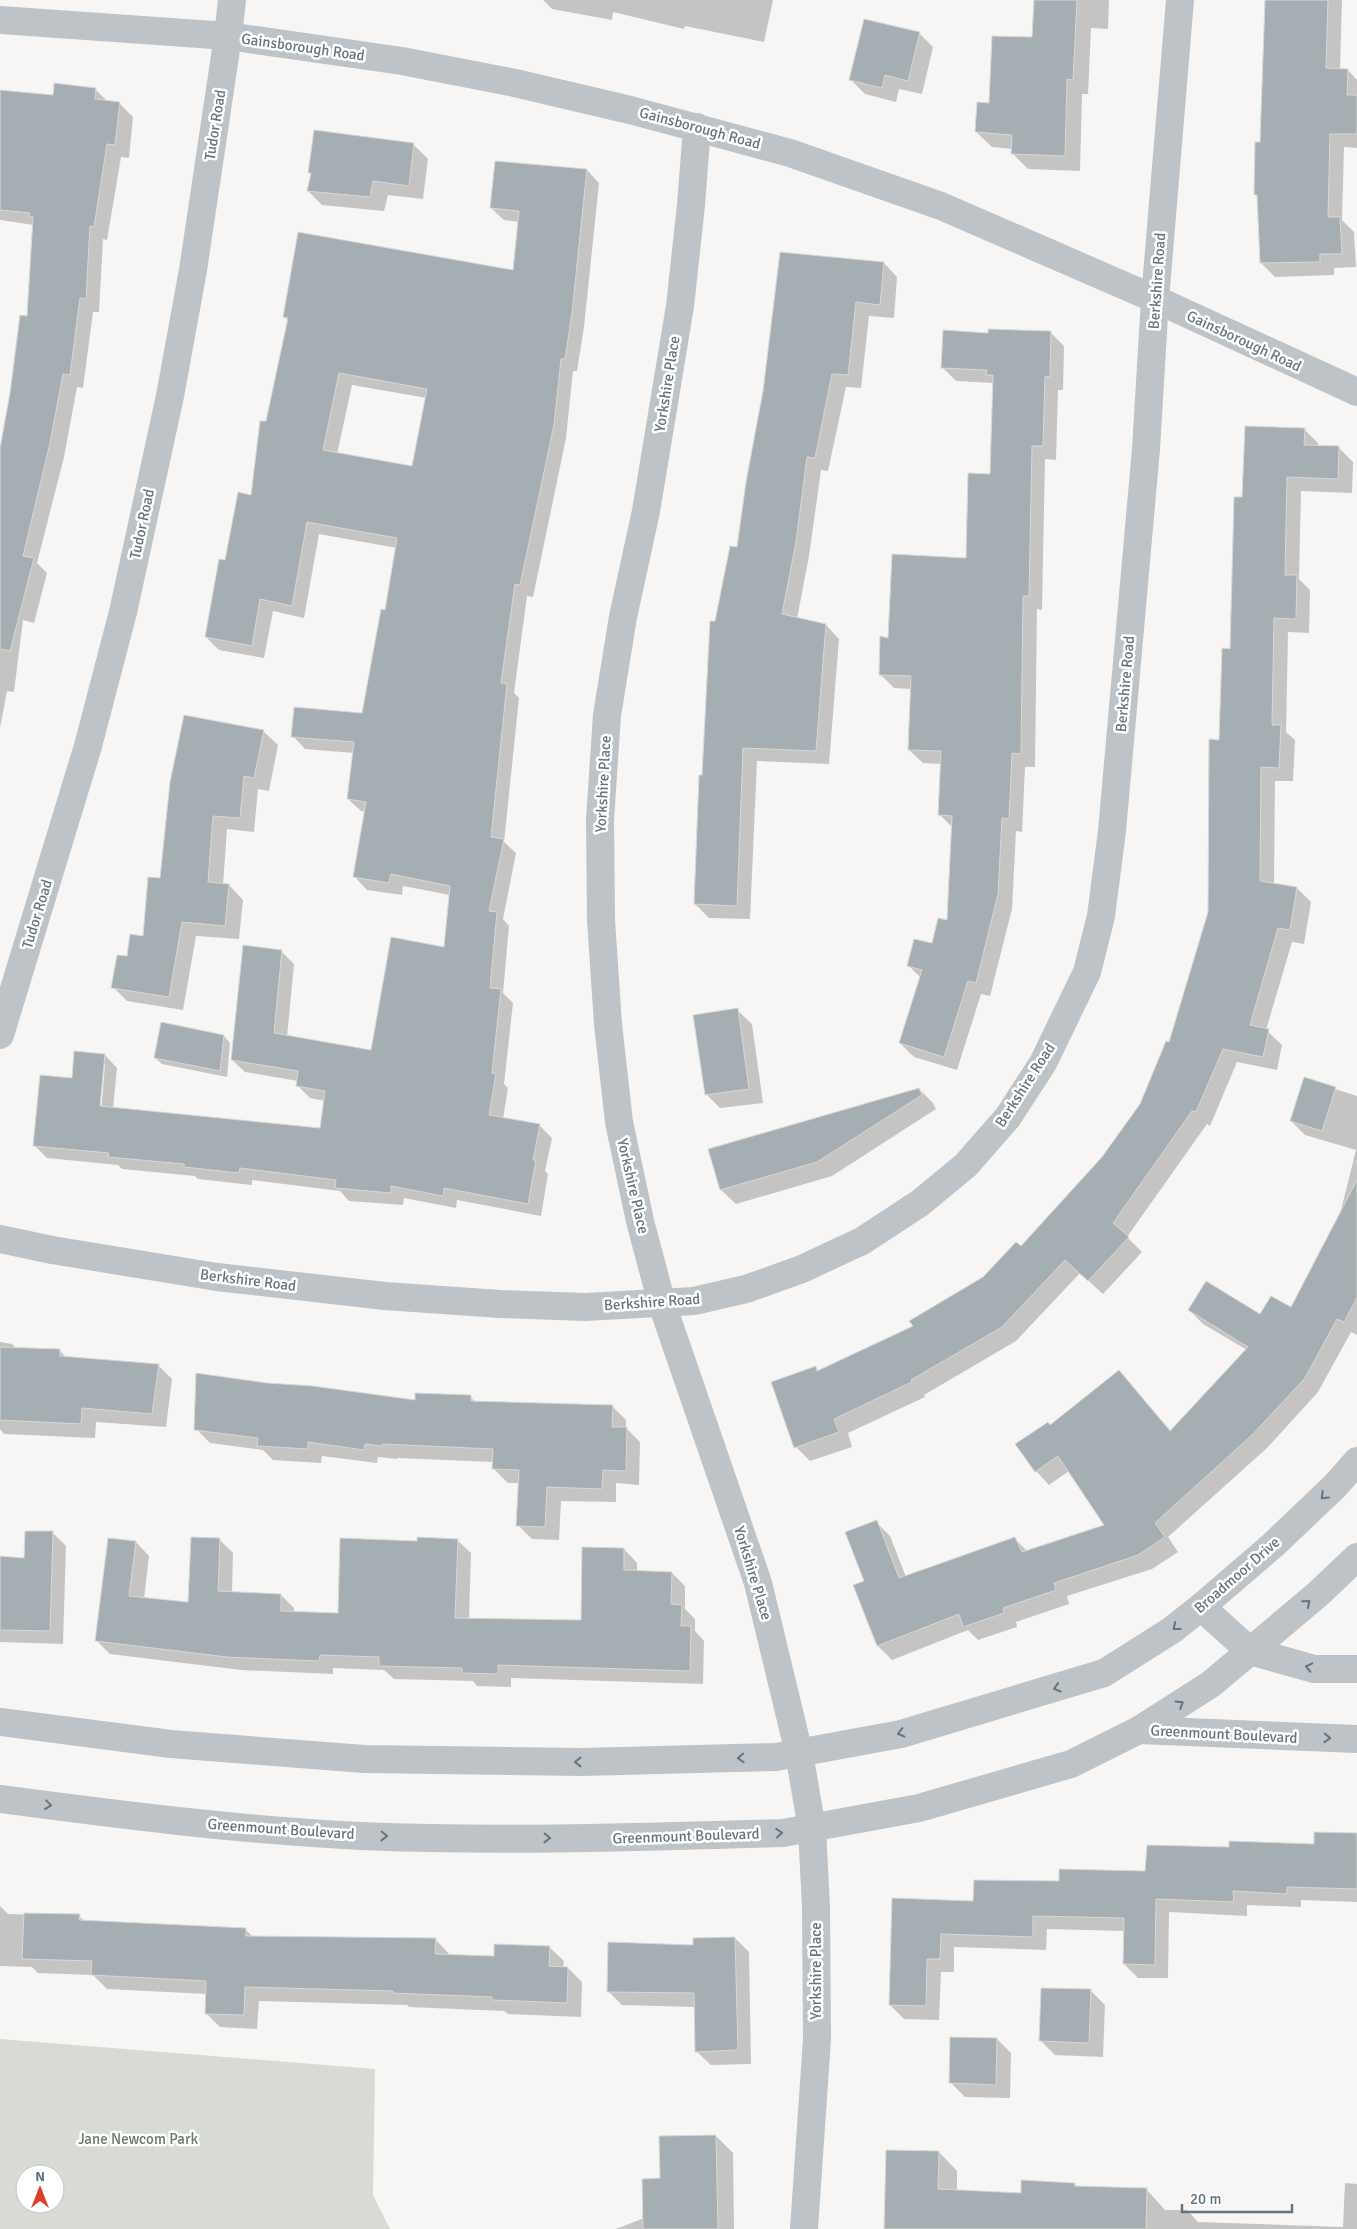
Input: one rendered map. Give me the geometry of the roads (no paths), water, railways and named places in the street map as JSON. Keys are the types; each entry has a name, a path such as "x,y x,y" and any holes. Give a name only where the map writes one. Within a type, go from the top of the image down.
{"street":[{"name":"Tudor Road","path":"0,1035 88,746 123,612 170,396 192,280 232,0"},
{"name":"Berkshire Road","path":"0,1239 52,1250 217,1277 385,1296 576,1307 662,1304 694,1301 746,1289 802,1269 862,1241 920,1203 966,1164 1008,1117 1043,1063 1087,972 1101,916 1112,832 1146,450 1155,300 1180,0"},
{"name":"Gainsborough Road","path":"0,20 228,36 430,67 525,86 697,127 790,152 941,206 1155,300 1357,392"},
{"name":"Yorkshire Place","path":"697,127 680,306 646,511 623,617 607,714 600,820 601,920 608,1024 618,1122 640,1222 662,1304 758,1583 799,1754 812,1829 816,1907 817,2039 804,2229"},
{"name":"Broadmoor Drive","path":"799,1754 901,1734 1104,1673 1172,1630 1273,1545 1335,1486 1357,1461"},
{"path":"1139,1730 1211,1684 1318,1594 1357,1557"},
{"path":"1200,1606 1250,1651 1314,1669 1357,1670"},
{"path":"0,1722 171,1744 364,1759 582,1762 799,1754"},
{"name":"Greenmount Boulevard","path":"0,1799 164,1820 361,1836 582,1839 783,1833 919,1808 1070,1764 1139,1730 1357,1740"}],"park label":[{"name":"Jane Newcom Park","path":"138,2139"}]}
